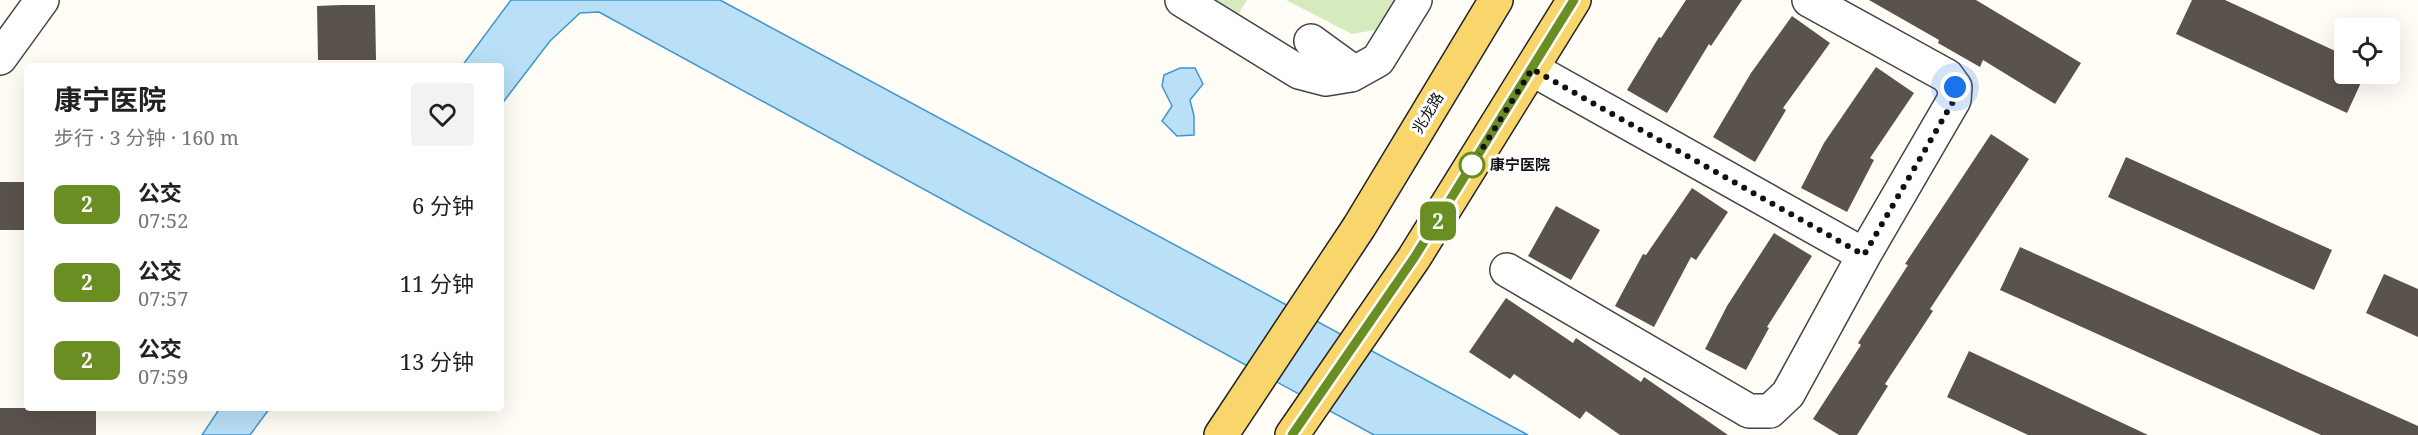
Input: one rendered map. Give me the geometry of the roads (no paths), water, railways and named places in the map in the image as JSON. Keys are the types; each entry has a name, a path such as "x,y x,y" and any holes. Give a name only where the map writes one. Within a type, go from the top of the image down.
{"main road":[{"name":"兆龙路","path":"1221,435 1359,227 1496,0"},
{"path":"1292,435 1414,258 1574,0"}],"lane":[{"path":"0,58 42,0"},
{"path":"1182,0 1299,72 1326,79 1355,73 1378,60 1415,0"},
{"path":"1507,270 1749,411 1770,411 1788,394 1864,255 1954,100 1955,87 1947,76 1809,0"},
{"path":"1311,41 1355,73"},
{"path":"1532,69 1864,255"}],"water":[{"path":"511,0 720,0 1528,435 1374,435 599,12 580,13 550,41 504,101 504,63 464,63"},
{"path":"1180,68 1195,68 1203,84 1190,100 1194,116 1194,135 1177,136 1162,121 1172,106 1162,86 1164,75"},
{"path":"218,411 268,411 250,435 202,435"}],"place":[{"name":"康宁医院","path":"1472,165"}]}
